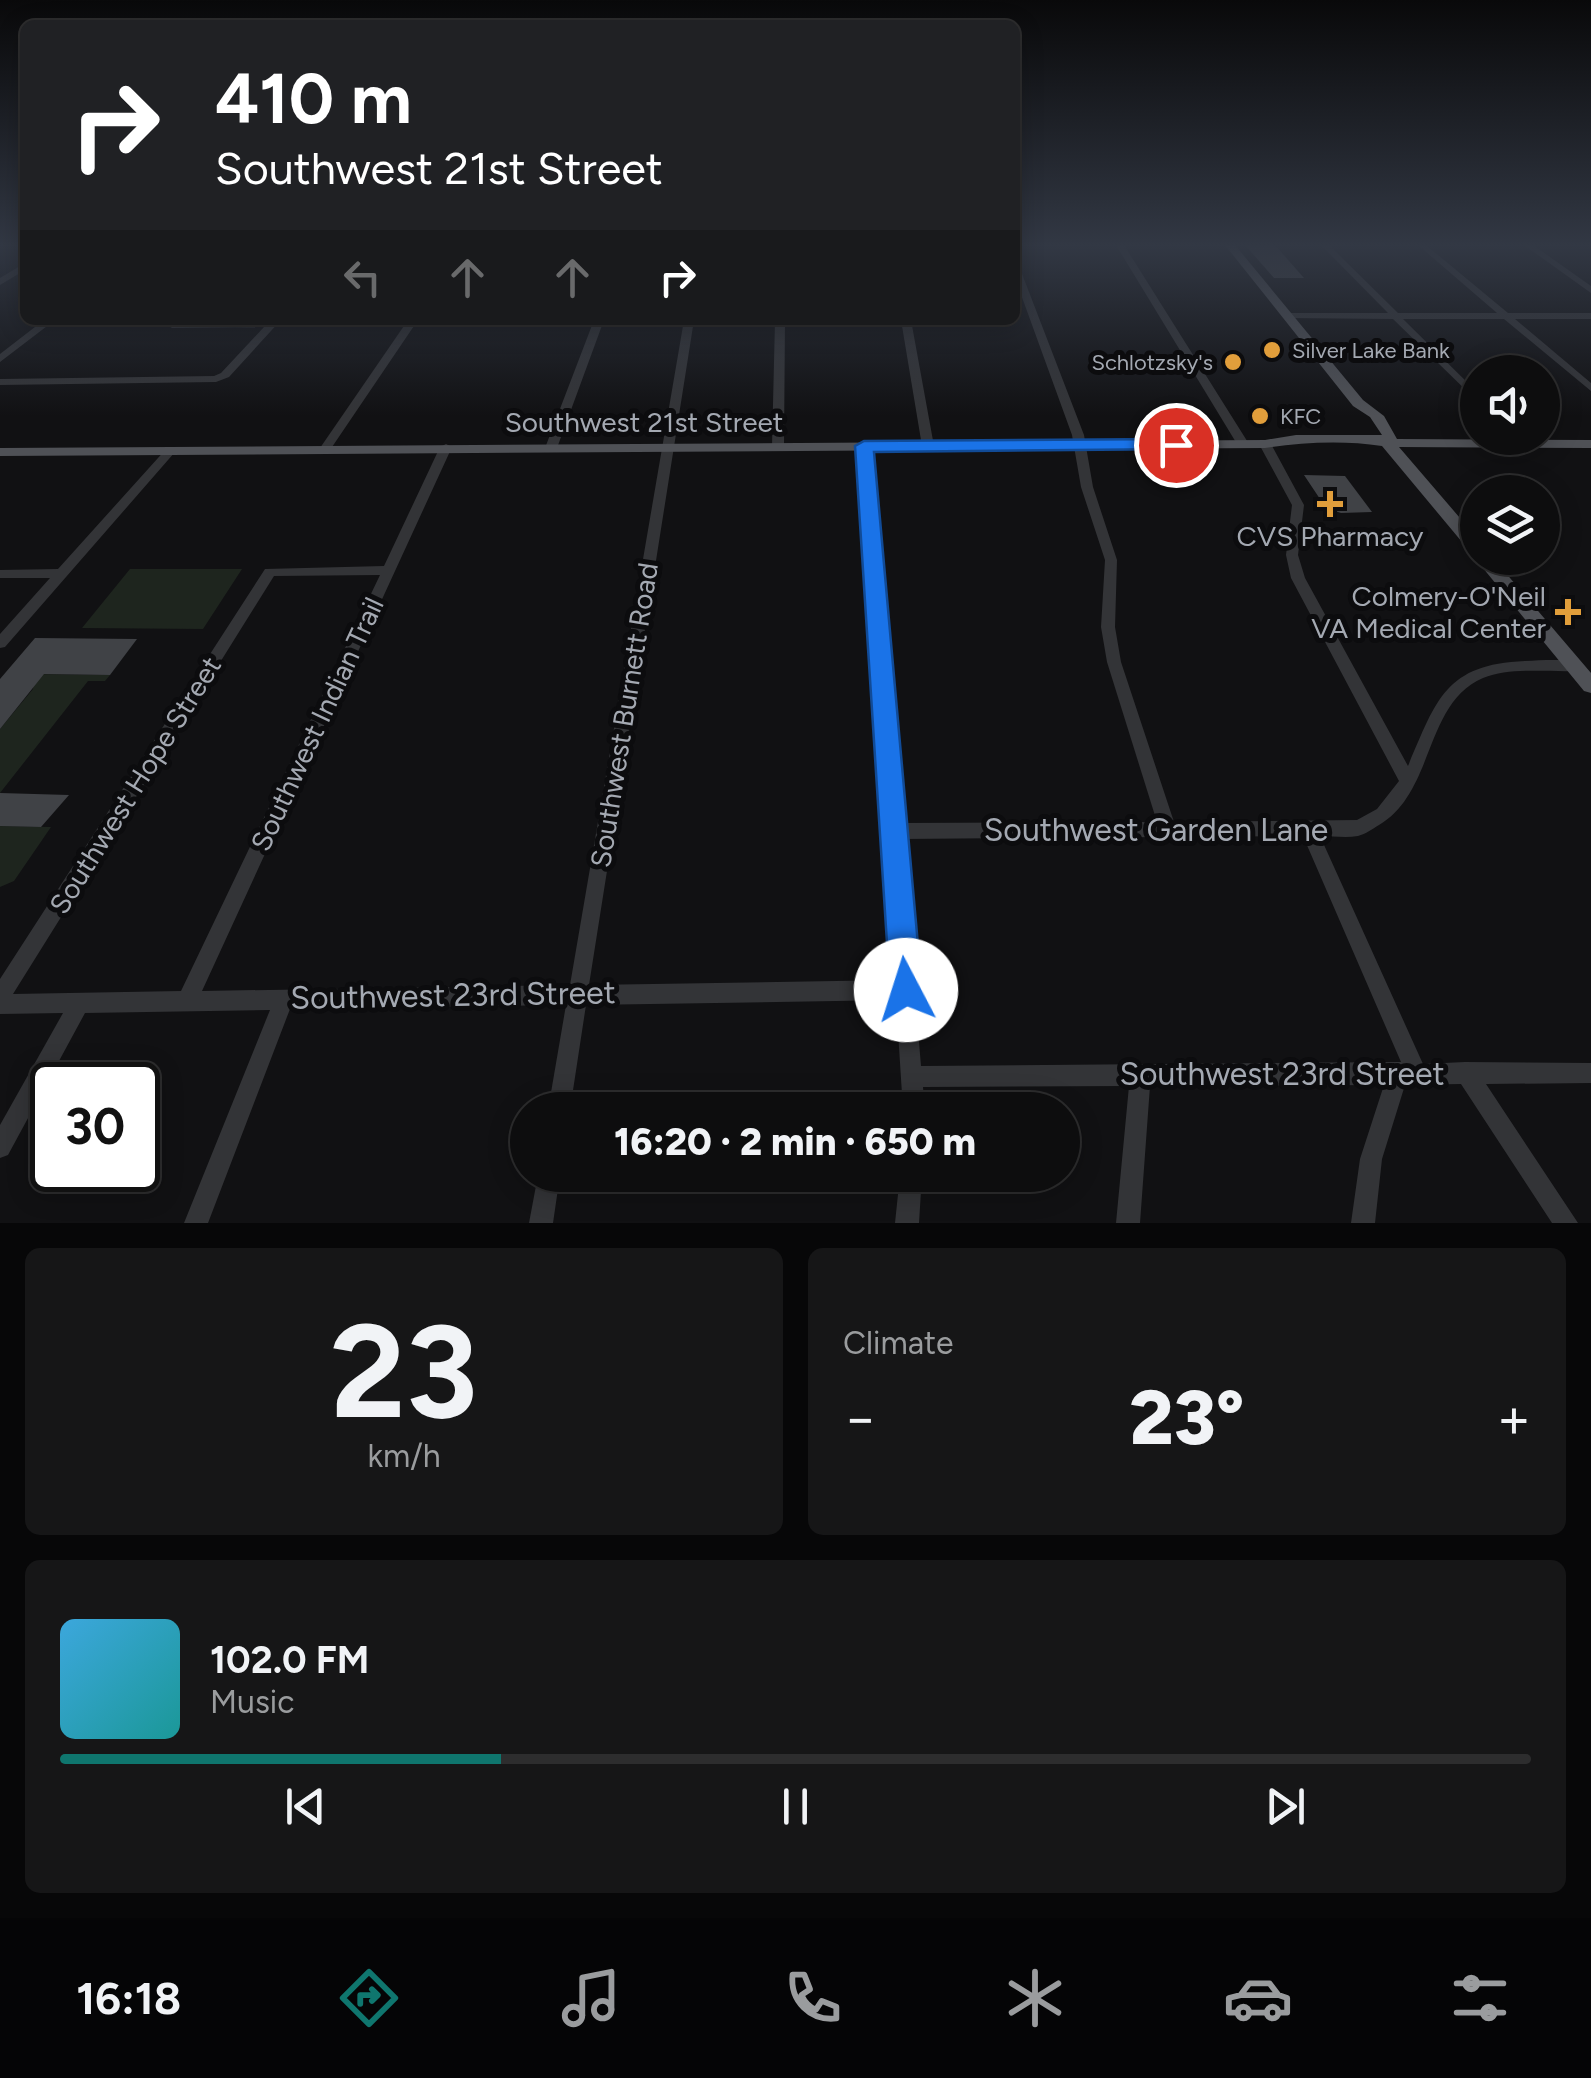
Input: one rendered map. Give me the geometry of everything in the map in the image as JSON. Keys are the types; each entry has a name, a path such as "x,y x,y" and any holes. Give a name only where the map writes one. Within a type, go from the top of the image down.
{"main road":[{"path":"1278,302 1358,403 1354,408 1372,431 1390,443 1460,528"},
{"name":"Southwest 21st Street","path":"0,452 1288,443 1302,448 1371,448 1390,443 1460,441"},
{"name":"Southwest 21st Street","path":"1560,442 1591,444"},
{"path":"1498,575 1591,686"}],"street":[{"path":"1028,302 1081,446 1087,487 1110,560 1108,627 1114,662 1169,831"},
{"path":"1156,302 1243,444"},
{"path":"1383,302 1460,380"},
{"path":"1489,302 1591,388"},
{"path":"1289,316 1591,316"},
{"path":"0,359 44,325"},
{"path":"0,382 210,380 226,375 271,325"},
{"path":"326,448 410,325"},
{"path":"551,448 596,325"},
{"name":"Southwest Burnett Road","path":"562,1092 688,325"},
{"path":"778,446 780,325"},
{"path":"907,325 928,446"},
{"path":"1265,444 1298,504 1292,555 1298,578 1408,782"},
{"path":"864,446 914,1092"},
{"name":"Southwest Indian Trail","path":"188,1001 446,447"},
{"path":"0,643 170,450"},
{"name":"Southwest Hope Street","path":"0,1001 270,572 389,570"},
{"path":"0,574 62,573"},
{"name":"Southwest Garden Lane","path":"892,831 1340,831 1378,821 1392,810 1450,692 1465,680 1512,667 1575,666"},
{"path":"1309,831 1407,1072 1371,1158 1363,1223"},
{"name":"Southwest 23rd Street","path":"0,1001 79,1004 906,990"},
{"path":"196,1223 285,998"},
{"path":"0,1147 79,1004"},
{"path":"1466,1072 1566,1223"},
{"name":"Southwest 23rd Street","path":"914,1077 1591,1073"},
{"path":"1128,1223 1140,1075"},
{"path":"541,1223 546,1192"},
{"path":"907,1223 910,1192"}],"shaded area":[{"path":"130,569 242,569 203,629 82,628"},
{"path":"34,674 110,675 105,681 88,681 0,793 0,729 33,689"},
{"path":"0,826 51,827 14,881 0,887"}],"building":[{"name":"CVS Pharmacy","path":"1304,475 1345,476 1372,512 1341,513 1326,508"},
{"path":"35,638 137,639 110,675 44,674 0,729 0,679"},
{"path":"0,793 69,795 41,827 0,826"}],"place":[{"name":"Silver Lake Bank","path":"1272,350"},
{"name":"Schlotzsky's","path":"1233,362"},
{"name":"KFC","path":"1260,416"},
{"name":"CVS Pharmacy","path":"1330,504"},
{"name":"Colmery-O'Neil VA Medical Center","path":"1568,612"}],"route":[{"path":"906,990 864,446 1176,445"}]}
